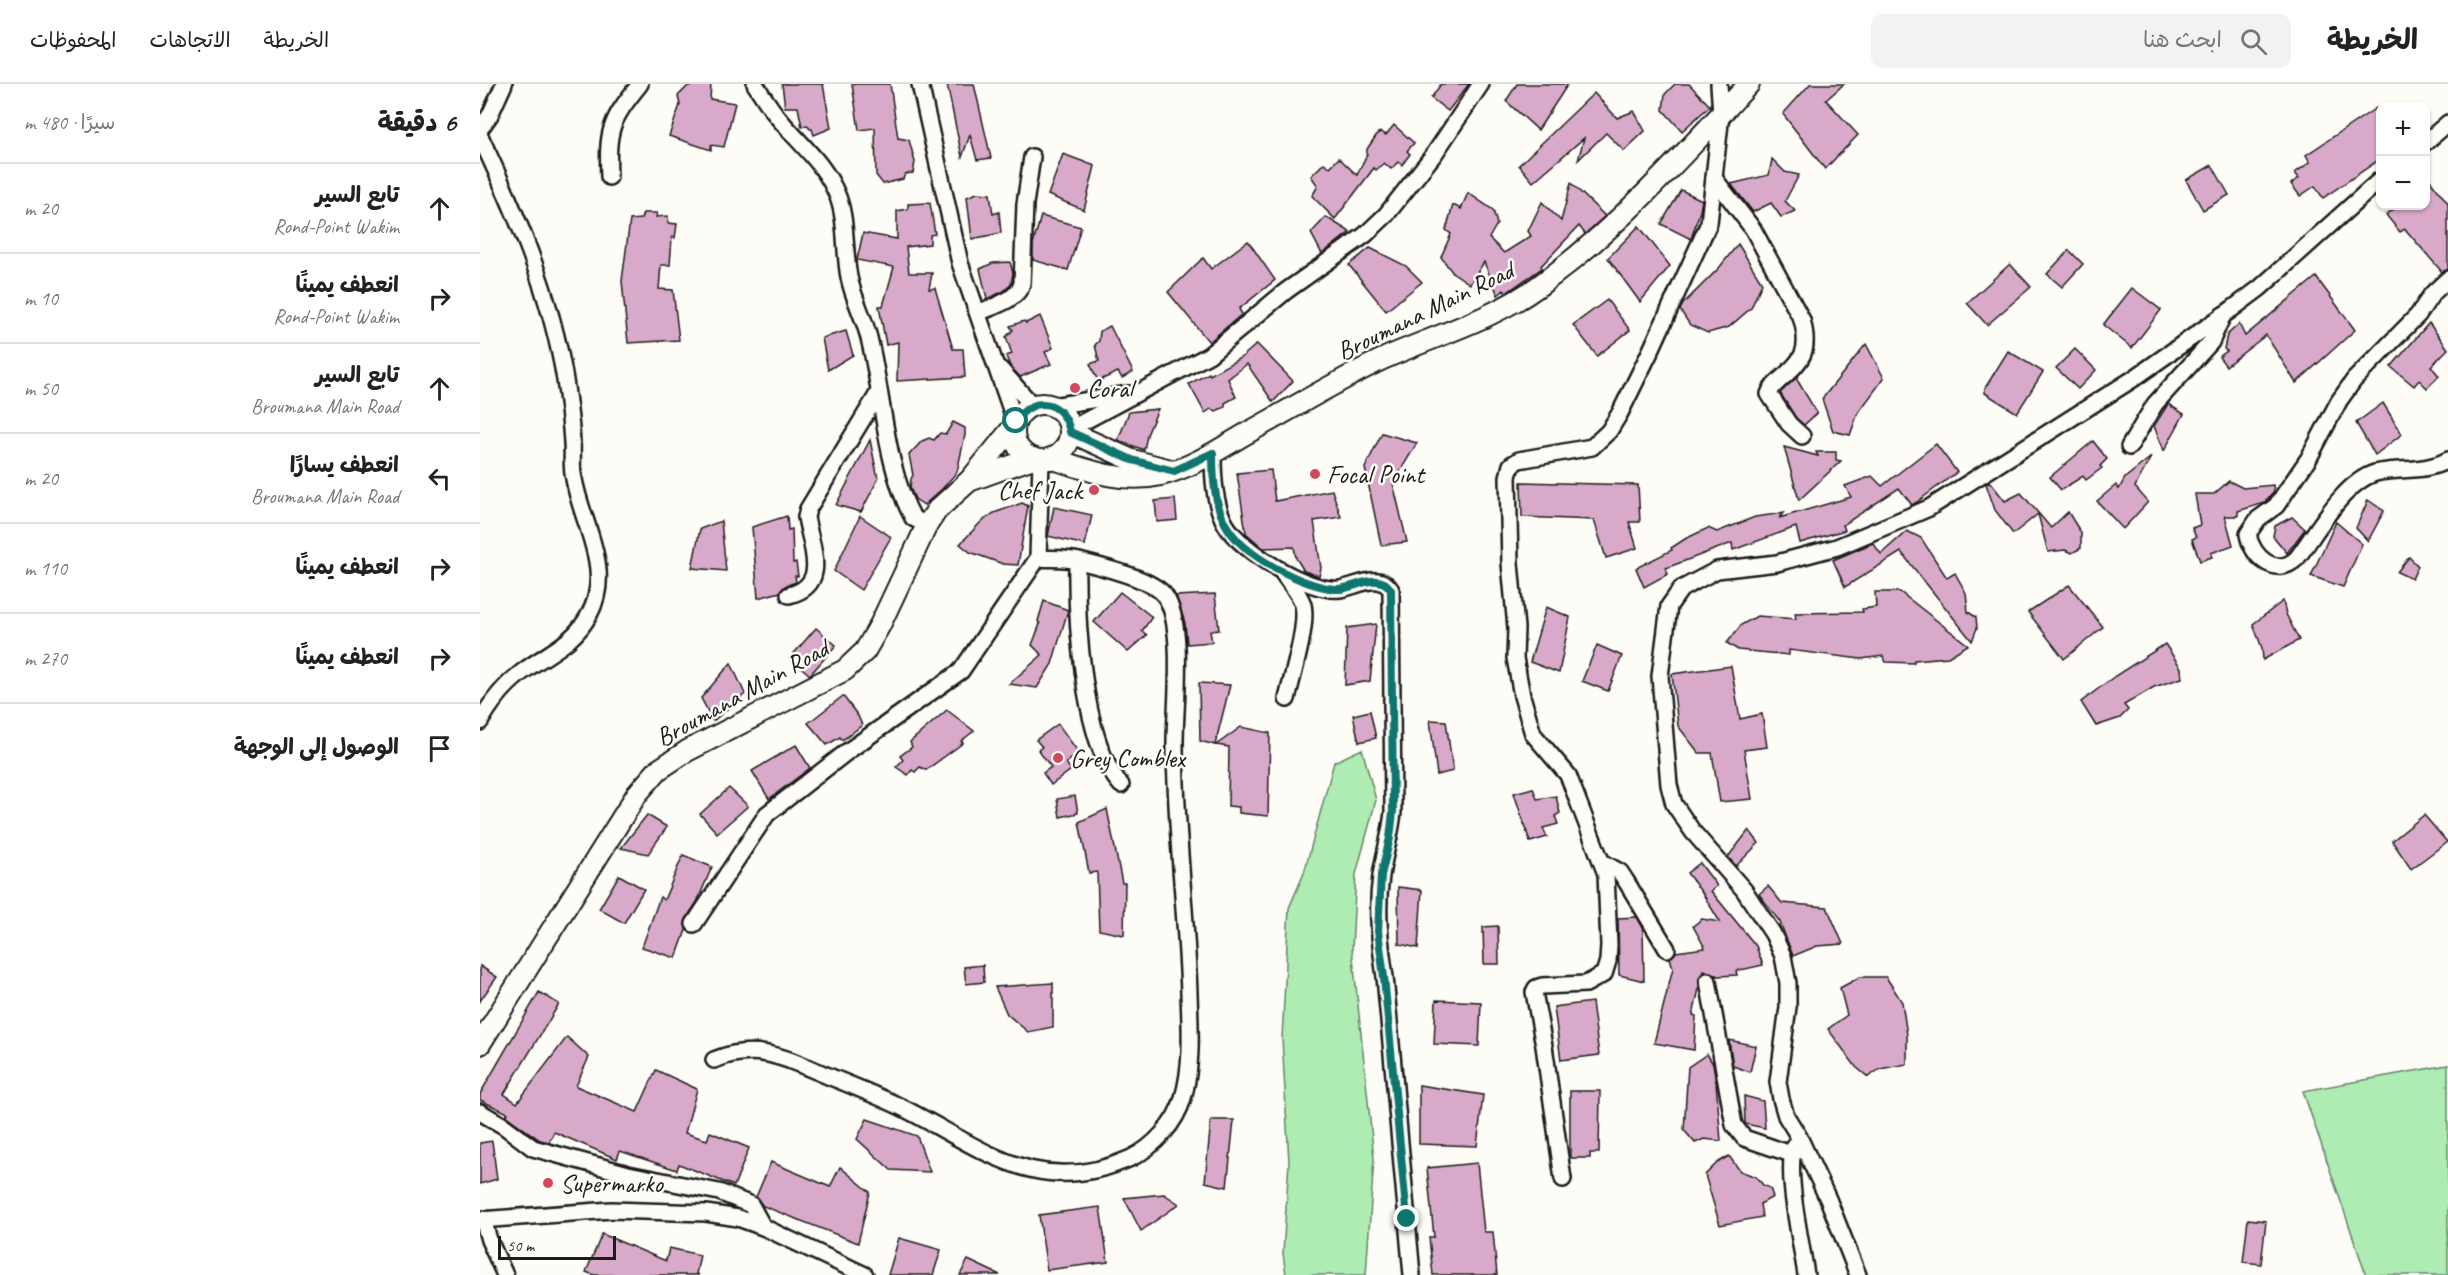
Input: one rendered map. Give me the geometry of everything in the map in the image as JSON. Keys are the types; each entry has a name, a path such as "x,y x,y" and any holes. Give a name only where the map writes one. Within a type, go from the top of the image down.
{"main road":[{"name":"Broumana Main Road","path":"969,481 1042,459 1118,478 1146,477 1174,471 1213,453 1386,358 1448,333 1503,307 1540,285 1616,220 1749,84"},
{"path":"1032,405 1052,406 1064,415 1070,431 1064,448 1042,459 1021,451 1015,439 1015,423 1022,412 1032,405"},
{"name":"Broumana Main Road","path":"480,1044 637,794 658,770 687,751 845,670 865,651 880,625 927,525 937,510 969,481 1015,423"},
{"path":"1070,431 1132,460 1174,471"}],"street":[{"path":"480,129 490,115 504,84"},
{"path":"609,177 608,143 617,113 640,84"},
{"path":"755,84 779,119 814,156 830,178 838,195 843,215 850,281 869,339 899,482 914,518 927,525"},
{"path":"920,84 960,263 1015,423"},
{"path":"1070,431 1209,355 1286,291 1373,228 1435,153 1481,84"},
{"path":"1563,1179 1534,992 1536,988 1542,986 1586,984 1604,974 1608,962 1608,887 1602,862 1568,775 1533,734 1526,716 1515,658 1516,628 1510,563 1508,477 1511,465 1519,460 1586,449 1600,442 1610,431 1705,234 1712,209 1721,114 1719,84"},
{"path":"2430,139 2448,123"},
{"path":"480,136 528,242 545,290 571,421 573,476 598,558 597,589 590,614 576,634 554,653 520,674 490,703 480,722"},
{"path":"978,313 1013,297 1022,284 1024,204 1032,157"},
{"path":"1714,178 1753,229 1802,320 1806,349 1796,365 1772,387 1770,394 1789,424 1802,436"},
{"path":"1858,1275 1836,1218 1799,1137 1786,1116 1778,1082 1788,1007 1788,983 1783,956 1773,934 1744,890 1713,856 1674,804 1669,785 1660,676 1666,622 1675,596 1681,588 1717,570 1777,563 1837,548 1929,508 2133,379 2223,315 2260,288 2376,184"},
{"path":"2448,279 2432,294 2418,315 2354,380 2339,401 2309,458 2276,506 2258,519 2251,529 2248,534 2252,548 2262,560 2276,567 2288,566 2297,558 2355,483 2369,474 2428,468 2448,460"},
{"path":"2129,447 2155,404 2214,337 2223,315"},
{"path":"996,364 1032,405"},
{"path":"789,595 801,592 811,584 815,572 806,517 808,509 879,392"},
{"path":"1052,406 1141,393"},
{"path":"1213,453 1216,496 1226,526 1254,553 1283,573 1312,585 1339,590 1367,581 1386,584 1391,590 1393,812 1390,838 1381,875 1378,931 1412,1275"},
{"path":"694,924 767,813 848,751 962,671 1038,558 1042,459"},
{"path":"714,1060 731,1053 760,1052 786,1058 904,1109 997,1160 1032,1171 1064,1175 1115,1164 1132,1157 1152,1144 1168,1128 1183,1100 1190,1065 1188,963 1176,809 1175,739 1178,687 1176,642 1171,609 1165,595 1147,582 1077,561 1038,558"},
{"path":"1077,561 1078,632 1087,700 1110,773 1121,785"},
{"path":"1283,573 1297,592 1303,605 1304,621 1287,699"},
{"path":"1602,862 1620,872 1626,880 1666,949"},
{"path":"1708,981 1734,1125 1744,1138 1791,1154"},
{"path":"480,1112 504,1126 533,1148 628,1174 719,1191 751,1205 763,1227"},
{"path":"1799,1137 1791,1154 1792,1180 1806,1275"},
{"path":"505,1275 482,1219 611,1210 706,1213 738,1218 763,1227 865,1275"}],"green space":[{"path":"1362,749 1376,800 1356,874 1352,948 1374,1158 1366,1275 1286,1275 1283,1253 1289,1162 1282,1038 1289,908 1304,873 1334,762"},
{"path":"2448,1065 2448,1275 2366,1275 2303,1091"}],"building":[{"path":"711,84 710,99 735,103 724,147 711,145 711,150 669,136 680,105 678,96 688,86"},
{"path":"782,84 823,84 831,128 814,135 812,129 807,125 802,127 798,107 785,107"},
{"path":"852,84 890,84 898,138 909,140 915,162 913,173 905,174 903,179 883,184 876,175 875,128 859,130"},
{"path":"947,84 974,84 991,158 977,160 970,135 962,157"},
{"path":"1441,84 1469,84 1448,111 1431,98"},
{"path":"1517,84 1568,84 1538,130 1506,101"},
{"path":"1675,84 1689,84 1710,106 1682,131 1663,110 1665,94"},
{"path":"1810,84 1844,84 1826,100 1858,135 1825,169 1783,114"},
{"path":"1594,93 1617,118 1634,111 1645,131 1624,151 1606,133 1578,160 1584,138 1533,182 1519,165"},
{"path":"2376,108 2376,162 2323,198 2315,186 2300,196 2291,184 2299,178 2295,173 2310,162 2306,155"},
{"path":"1394,125 1414,143 1407,151 1410,154 1402,165 1398,162 1391,169 1384,163 1376,170 1374,168 1335,219 1312,196 1318,186 1311,176 1324,163 1330,167 1339,158 1357,175 1367,149 1378,133 1386,135"},
{"path":"1063,154 1095,166 1084,210 1048,195"},
{"path":"1772,159 1785,172 1799,175 1785,201 1795,211 1781,217 1771,203 1753,212 1731,184 1769,175"},
{"path":"2212,165 2229,195 2203,210 2186,180"},
{"path":"2430,180 2448,203 2448,270 2442,272 2405,229 2400,232 2386,215 2393,210 2430,210"},
{"path":"1571,183 1605,216 1585,234 1579,226 1541,266 1542,268 1506,293 1504,290 1498,295 1484,262 1470,284 1452,272 1441,257 1451,234 1446,230 1453,205 1461,209 1468,193 1493,210 1497,224 1489,238 1504,253 1531,236 1528,231 1542,202 1561,221"},
{"path":"1681,190 1702,200 1691,239 1661,224"},
{"path":"977,193 990,194 993,214 999,212 1001,233 972,239 967,197"},
{"path":"930,203 935,234 930,235 930,244 906,247 909,273 932,273 929,289 935,288 953,349 963,349 965,377 897,381 898,342 886,345 879,306 883,306 894,267 857,260 863,233 897,239 897,211 908,209 908,204"},
{"path":"643,213 657,213 656,217 668,216 668,223 677,224 675,238 672,237 670,265 661,265 659,289 673,290 679,340 628,343 622,281 630,220 641,219"},
{"path":"1041,216 1081,227 1068,270 1033,260 1033,244"},
{"path":"1326,217 1350,232 1322,254 1311,233"},
{"path":"1639,226 1670,266 1640,302 1608,258"},
{"path":"1248,241 1275,280 1239,309 1242,314 1209,342 1168,292 1203,258 1211,269"},
{"path":"1738,244 1762,283 1751,308 1729,327 1708,333 1690,325 1680,310 1683,304 1719,268"},
{"path":"1370,248 1406,266 1422,282 1386,311 1349,265"},
{"path":"2069,250 2083,264 2062,287 2047,274"},
{"path":"1010,262 1013,273 1011,284 1004,291 987,299 980,269 993,263"},
{"path":"2010,264 2031,287 1987,325 1967,303"},
{"path":"2316,277 2355,330 2296,383 2266,335 2226,366 2219,357 2227,351 2224,349 2227,335 2239,324 2245,336"},
{"path":"2132,288 2161,310 2132,348 2103,325"},
{"path":"1607,300 1630,330 1597,356 1573,325"},
{"path":"1040,316 1053,348 1045,352 1051,364 1020,377 1010,366 1006,356 1012,354 1006,337 1013,330 1010,326 1024,321 1026,323"},
{"path":"2429,323 2448,349 2431,366 2439,376 2427,388 2419,380 2414,386 2391,367"},
{"path":"1110,326 1133,372 1122,378 1118,372 1098,381 1090,364 1099,361 1095,345 1099,341 1100,331"},
{"path":"846,331 853,355 828,370 822,338"},
{"path":"1257,344 1293,381 1273,402 1247,364 1228,379 1236,397 1225,403 1225,407 1216,411 1211,409 1205,413 1189,384 1242,357"},
{"path":"1866,344 1884,378 1858,413 1850,435 1833,431 1822,399"},
{"path":"2075,349 2096,370 2078,389 2056,368"},
{"path":"2008,351 2043,372 2017,413 1985,393 1985,388"},
{"path":"1796,378 1817,413 1804,425 1796,418 1780,393"},
{"path":"2383,403 2402,434 2375,455 2356,423"},
{"path":"2168,404 2184,414 2164,451 2154,426"},
{"path":"1158,409 1147,435 1144,450 1118,440 1129,412"},
{"path":"953,422 965,428 957,472 924,505 915,499 910,488 913,475 909,455 922,441 929,438 934,440 940,433 946,434"},
{"path":"1382,433 1417,443 1393,483 1407,542 1381,545 1365,468"},
{"path":"870,440 878,479 861,512 836,505"},
{"path":"2093,441 2107,459 2100,466 2102,468 2086,480 2083,476 2061,490 2050,477"},
{"path":"1936,444 1957,472 1912,505 1899,488 1843,525 1845,530 1800,543 1796,527 1733,550 1732,543 1666,568 1668,574 1644,587 1636,568 1672,550 1671,548 1685,539 1708,528 1717,532 1755,517 1784,513 1779,518 1851,497 1845,486 1872,476 1882,486"},
{"path":"1784,447 1818,456 1816,452 1836,452 1836,460 1841,461 1799,500"},
{"path":"2151,457 2135,487 2148,502 2123,529 2097,501 2116,485 2119,489 2125,478"},
{"path":"1271,470 1275,501 1332,490 1341,517 1314,521 1321,568 1319,576 1304,571 1296,558 1294,547 1263,548 1246,533 1237,473"},
{"path":"2229,481 2243,488 2273,485 2274,492 2264,503 2238,511 2238,516 2225,516 2233,545 2211,553 2212,557 2200,561 2192,539 2196,537 2192,528 2200,525 2195,494 2214,494"},
{"path":"1521,482 1638,485 1640,522 1629,522 1637,548 1606,558 1594,520 1522,517"},
{"path":"1990,482 2005,501 2021,493 2051,528 2068,512 2081,533 2081,548 2072,553 2065,550 2048,552 2038,514 2013,534 1995,510 1986,484"},
{"path":"1175,499 1177,520 1157,522 1155,501"},
{"path":"2368,500 2384,511 2368,541 2356,528"},
{"path":"1022,503 1028,506 1018,565 1003,564 970,552 960,544 981,522 994,513"},
{"path":"1054,507 1092,515 1085,545 1048,536"},
{"path":"787,516 788,530 792,529 793,563 796,562 798,576 795,576 796,582 785,586 780,592 758,598 752,527"},
{"path":"860,516 891,537 861,590 834,571"},
{"path":"2292,517 2305,529 2287,553 2273,536 2275,526"},
{"path":"721,521 726,571 692,568 700,529"},
{"path":"2336,522 2362,544 2343,587 2311,576"},
{"path":"1907,531 1921,538 1947,578 1955,573 1966,593 1968,612 1976,617 1977,628 1972,641 1901,552 1845,587 1833,560 1873,543 1881,554"},
{"path":"2409,557 2418,566 2412,579 2397,572"},
{"path":"2069,585 2103,627 2064,659 2028,612"},
{"path":"1120,592 1152,617 1142,631 1147,635 1128,652 1094,622"},
{"path":"1875,592 1900,592 1968,645 1948,657 1914,660 1914,663 1886,662 1883,656 1861,659 1789,650 1789,655 1738,650 1727,643 1741,625 1757,616 1796,619 1795,613 1863,612 1862,609 1876,607"},
{"path":"1215,594 1219,630 1210,631 1212,642 1187,644 1185,623 1176,596"},
{"path":"1044,601 1068,610 1052,664 1037,688 1009,684 1042,655 1032,645 1040,624 1038,621"},
{"path":"2283,601 2286,614 2299,640 2263,660 2262,648 2253,624"},
{"path":"1546,607 1570,617 1559,673 1530,662"},
{"path":"1376,624 1370,681 1345,685 1347,628"},
{"path":"816,628 836,645 810,675 790,658"},
{"path":"2165,644 2181,668 2182,678 2154,687 2124,705 2128,710 2120,718 2096,726 2081,702 2115,676"},
{"path":"1597,645 1622,656 1608,691 1582,681"},
{"path":"731,663 745,694 713,721 701,698"},
{"path":"1731,666 1740,719 1762,714 1767,747 1744,750 1752,799 1720,802 1712,753 1699,753 1678,726 1672,674"},
{"path":"1199,683 1230,685 1215,745 1200,741"},
{"path":"843,696 862,725 842,740 840,737 827,745 808,723"},
{"path":"947,710 974,731 961,741 963,743 926,770 920,767 915,772 912,770 908,775 896,767 903,760 900,756 912,747 910,742"},
{"path":"1370,711 1376,738 1359,742 1353,715"},
{"path":"1430,720 1446,721 1453,771 1437,775"},
{"name":"Grey Comblex","path":"1058,724 1079,753 1066,763 1071,770 1051,785 1043,773 1051,767 1038,750 1042,747 1036,740"},
{"path":"1241,727 1270,733 1268,816 1239,813 1239,807 1228,806 1229,747 1216,745"},
{"path":"796,745 810,768 769,799 752,771"},
{"path":"729,788 748,806 717,833 700,814"},
{"path":"1533,788 1537,799 1556,796 1560,813 1555,816 1558,824 1543,828 1547,837 1530,842 1514,793"},
{"path":"1075,796 1078,813 1060,817 1057,799"},
{"path":"1107,809 1122,883 1125,883 1124,935 1099,930 1097,872 1089,873 1079,822"},
{"path":"647,815 667,827 648,854 621,848"},
{"path":"2424,815 2447,842 2411,869 2392,841"},
{"path":"1749,830 1759,843 1736,866 1728,857"},
{"path":"683,855 712,867 697,902 686,919 686,930 676,958 642,947 660,897 664,900"},
{"path":"1700,863 1717,886 1711,891 1756,946 1763,965 1736,971 1737,975 1718,976 1704,970 1699,978 1693,1015 1696,1016 1694,1050 1654,1043 1673,968 1670,958 1676,952 1705,948 1693,926 1702,919 1720,922 1687,873"},
{"path":"619,875 644,889 624,923 599,909"},
{"path":"1768,886 1782,903 1827,907 1843,944 1817,946 1793,956 1780,922 1759,894"},
{"path":"1398,887 1422,890 1418,948 1399,944"},
{"path":"1637,917 1643,928 1644,981 1619,975 1618,918"},
{"path":"1498,926 1499,964 1484,964 1483,927"},
{"path":"983,965 984,982 966,984 964,967"},
{"path":"480,966 497,977 480,1001"},
{"path":"1860,977 1886,977 1902,1002 1907,1035 1907,1064 1880,1069 1868,1077 1856,1067 1828,1029 1847,1015 1840,988"},
{"path":"1053,983 1053,1027 1028,1032 1007,1014 995,987"},
{"path":"539,992 559,1004 504,1094 517,1103 567,1037 589,1057 576,1086 637,1112 656,1070 697,1089 685,1133 707,1140 710,1132 749,1148 734,1186 679,1164 677,1170 620,1151 617,1159 554,1132 549,1142 540,1140 506,1116 508,1113 480,1100 480,1094"},
{"path":"1436,1000 1481,1002 1479,1046 1434,1044"},
{"path":"1592,1002 1599,1055 1561,1060 1554,1007"},
{"path":"1729,1040 1756,1046 1750,1072 1733,1066"},
{"path":"1707,1054 1713,1064 1716,1082 1721,1141 1704,1139 1695,1143 1684,1130 1688,1067"},
{"path":"1419,1085 1483,1095 1477,1146 1419,1144"},
{"path":"1570,1091 1600,1091 1599,1153 1590,1153 1590,1158 1570,1158"},
{"path":"1744,1096 1763,1101 1765,1128 1745,1124"},
{"path":"867,1119 917,1136 930,1172 891,1170 857,1139"},
{"path":"1211,1120 1234,1120 1227,1187 1205,1182"},
{"path":"492,1141 497,1179 480,1184 480,1143"},
{"path":"1729,1156 1740,1171 1756,1177 1763,1185 1770,1188 1773,1197 1760,1204 1762,1217 1720,1225 1705,1175 1717,1163"},
{"path":"771,1162 830,1187 840,1167 870,1192 858,1243 763,1206 756,1197"},
{"path":"1477,1163 1484,1232 1493,1232 1497,1275 1433,1275 1429,1237 1434,1237 1427,1168"},
{"path":"1164,1194 1179,1204 1141,1231 1124,1198"},
{"path":"1100,1207 1108,1262 1047,1270 1039,1215"},
{"path":"2248,1219 2266,1221 2261,1264 2243,1262"},
{"path":"602,1234 666,1261 669,1248 700,1255 696,1274 699,1275 594,1275 586,1272"},
{"path":"899,1238 941,1250 933,1275 888,1275"},
{"path":"968,1260 1000,1275 960,1275"}],"place":[{"name":"Coral","path":"1075,388"},
{"name":"Focal Point","path":"1315,474"},
{"name":"Chef Jack","path":"1094,490"},
{"name":"Grey Comblex","path":"1058,758"},
{"name":"Supermarko","path":"548,1183"}],"route":[{"path":"1016,421 1022,412 1032,405 1052,406 1064,415 1070,432 1132,460 1174,471 1213,453 1213,474 1221,514 1226,526 1234,536 1254,553 1283,573 1312,585 1339,590 1367,581 1386,584 1391,590 1393,812 1390,838 1381,875 1378,931 1400,1130 1407,1219"}]}
